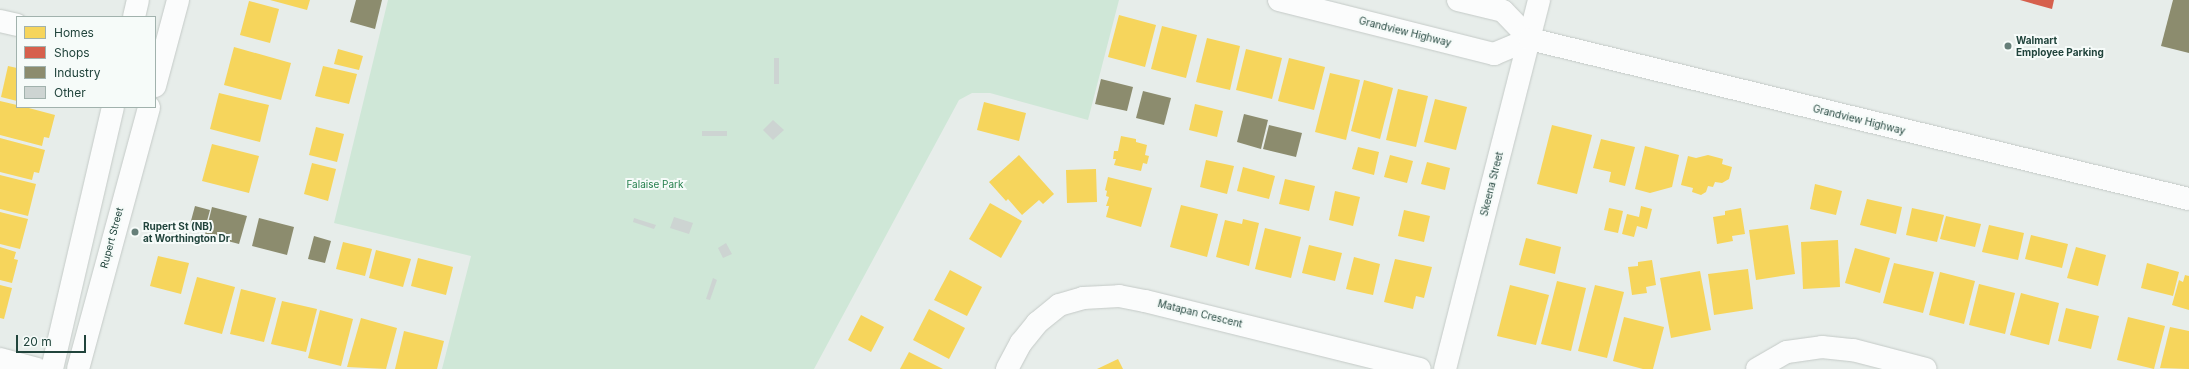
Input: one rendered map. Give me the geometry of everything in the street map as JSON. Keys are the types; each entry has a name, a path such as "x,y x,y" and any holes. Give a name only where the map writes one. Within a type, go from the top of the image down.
{"street":[{"path":"134,16 138,0"},
{"path":"156,79 159,59 178,0"},
{"name":"Grandview Highway","path":"1279,0 1494,54 1530,39 2189,199"},
{"path":"1458,0 1503,11 1530,39"},
{"name":"Skeena Street","path":"1445,369 1540,0"},
{"path":"0,21 16,25"},
{"path":"52,369 113,108"},
{"name":"Rupert Street","path":"78,369 149,108"},
{"name":"Matapan Crescent","path":"1008,369 1021,343 1037,323 1059,305 1083,298 1119,296 1145,301 1420,369"},
{"path":"1757,369 1787,352 1822,347 1853,350 1926,369"},
{"path":"0,360 37,369"}],"green space":[{"name":"Falaise Park","path":"388,0 1119,0 1088,120 990,93 972,93 959,100 814,369 442,369 471,256 334,223"}],"building: Homes":[{"path":"270,0 310,0 307,10"},
{"path":"249,1 279,9 270,43 240,35"},
{"path":"1119,15 1156,25 1145,67 1108,57"},
{"path":"1162,26 1197,35 1186,78 1151,69"},
{"path":"1207,38 1240,46 1230,90 1196,82"},
{"path":"234,47 291,63 281,100 224,85"},
{"path":"338,49 363,56 359,70 334,64"},
{"path":"1246,49 1282,58 1272,99 1236,90"},
{"path":"1289,58 1325,67 1314,110 1278,101"},
{"path":"8,66 16,68 16,101 1,97"},
{"path":"323,66 357,74 349,104 315,96"},
{"path":"1330,73 1360,80 1346,140 1315,132"},
{"path":"1364,80 1393,88 1380,139 1351,131"},
{"path":"1398,89 1428,96 1416,147 1386,140"},
{"path":"219,93 269,105 260,142 210,129"},
{"path":"1435,99 1467,107 1456,150 1424,142"},
{"path":"0,101 16,105 16,108 29,108 55,115 49,138 44,137 42,146 0,135"},
{"path":"984,102 1026,113 1019,141 977,130"},
{"path":"1195,104 1223,111 1217,137 1189,130"},
{"path":"1552,125 1592,135 1577,194 1537,184"},
{"path":"316,127 344,134 337,162 309,155"},
{"path":"1121,136 1136,139 1136,142 1147,145 1145,155 1149,156 1147,164 1143,163 1141,171 1114,165 1116,159 1113,159 1114,151 1118,151"},
{"path":"0,138 45,150 39,173 34,172 32,180 0,172"},
{"path":"1601,139 1635,147 1625,186 1609,182 1611,172 1593,168"},
{"path":"212,144 259,156 249,193 202,181"},
{"path":"1645,146 1679,155 1672,187 1650,193 1635,189"},
{"path":"1358,147 1379,152 1374,175 1352,169"},
{"path":"1019,155 1054,194 1043,204 1039,200 1022,215 1008,199 1006,201 989,182"},
{"path":"1390,155 1413,161 1407,183 1384,177"},
{"path":"1708,155 1723,159 1722,164 1732,167 1729,179 1722,183 1715,182 1713,187 1708,186 1706,192 1701,195 1692,192 1693,188 1681,185 1688,156 1696,158"},
{"path":"1206,160 1234,166 1227,194 1200,187"},
{"path":"1427,162 1450,168 1445,190 1421,184"},
{"path":"312,163 336,169 328,201 304,194"},
{"path":"1243,167 1275,176 1269,199 1237,191"},
{"path":"1096,169 1097,202 1067,203 1066,170"},
{"path":"0,175 36,184 28,216 0,209"},
{"path":"1108,177 1152,188 1141,227 1106,217 1109,206 1106,206 1109,197 1106,196 1107,191 1105,190"},
{"path":"1285,179 1315,186 1309,211 1279,204"},
{"path":"1815,184 1842,191 1836,215 1810,209"},
{"path":"1335,191 1360,197 1353,226 1329,220"},
{"path":"1867,199 1902,207 1896,234 1860,225"},
{"path":"990,203 1022,221 1001,258 969,239"},
{"path":"1181,205 1218,214 1207,257 1170,247"},
{"path":"1641,206 1652,209 1647,229 1637,226 1634,237 1622,234 1627,214 1639,217"},
{"path":"1609,208 1623,211 1618,233 1604,230"},
{"path":"1741,208 1745,234 1732,236 1733,241 1717,244 1713,217 1725,215 1725,211"},
{"path":"1912,208 1944,215 1937,242 1906,235"},
{"path":"1404,210 1430,216 1424,242 1398,236"},
{"path":"0,212 28,219 20,249 0,244"},
{"path":"1946,216 1981,224 1975,247 1940,239"},
{"path":"1243,219 1259,223 1249,266 1216,257 1225,220 1242,224"},
{"path":"1788,225 1795,274 1756,280 1749,230"},
{"path":"1989,225 2024,233 2018,260 1982,252"},
{"path":"1265,228 1301,237 1291,278 1255,269"},
{"path":"2031,235 2068,244 2062,268 2025,259"},
{"path":"1526,238 1561,247 1555,274 1519,265"},
{"path":"1838,240 1840,287 1803,289 1801,242"},
{"path":"343,242 372,249 365,276 336,269"},
{"path":"1309,245 1342,253 1335,281 1302,273"},
{"path":"0,247 16,252 14,259 18,260 12,283 0,280"},
{"path":"2076,247 2106,255 2098,286 2067,278"},
{"path":"1855,248 1890,258 1880,293 1845,283"},
{"path":"376,250 411,259 403,287 369,278"},
{"path":"158,256 189,263 181,294 150,286"},
{"path":"1354,257 1380,264 1373,295 1346,289"},
{"path":"418,258 453,267 446,295 411,286"},
{"path":"1395,259 1432,267 1424,298 1416,296 1413,309 1384,302"},
{"path":"1652,260 1656,285 1646,287 1647,293 1632,295 1628,267 1638,266 1638,262"},
{"path":"1894,263 1934,272 1923,313 1883,303"},
{"path":"2147,263 2179,272 2173,296 2141,288"},
{"path":"1748,269 1753,309 1714,315 1708,274"},
{"path":"950,270 982,287 967,316 934,300"},
{"path":"1700,271 1711,330 1671,338 1660,278"},
{"path":"1940,272 1975,281 1964,324 1929,315"},
{"path":"2185,275 2189,276 2189,310 2172,305 2179,280 2183,282"},
{"path":"197,277 235,287 222,334 184,324"},
{"path":"1557,281 1586,288 1571,351 1541,344"},
{"path":"1979,284 2015,293 2005,334 1969,325"},
{"path":"0,285 12,288 4,319 0,318"},
{"path":"1510,285 1549,295 1536,345 1497,336"},
{"path":"1595,285 1624,292 1607,358 1578,351"},
{"path":"241,289 276,298 264,342 230,334"},
{"path":"2021,293 2059,303 2049,345 2010,335"},
{"path":"282,301 317,309 306,352 271,344"},
{"path":"2066,308 2099,316 2091,349 2058,341"},
{"path":"929,309 965,328 949,359 913,340"},
{"path":"320,310 353,319 341,366 308,358"},
{"path":"861,315 884,327 871,352 848,340"},
{"path":"1624,317 1664,327 1653,369 1643,369 1613,361"},
{"path":"2128,317 2165,326 2154,369 2117,360"},
{"path":"361,318 397,328 386,369 347,367"},
{"path":"2170,327 2189,331 2189,369 2160,368"},
{"path":"404,331 444,341 437,369 395,369"},
{"path":"909,352 943,369 900,369"},
{"path":"1118,359 1123,369 1097,369"}],"building: Shops":[{"path":"2020,0 2054,0 2052,9"}],"building: Industry":[{"path":"356,0 382,0 375,29 350,22"},
{"path":"2173,0 2189,0 2189,53 2161,46"},
{"path":"1101,79 1133,87 1127,111 1095,104"},
{"path":"1143,91 1171,98 1164,125 1136,118"},
{"path":"1244,114 1268,120 1261,149 1237,142"},
{"path":"1269,125 1302,133 1296,157 1263,149"},
{"path":"195,206 210,210 204,232 189,228"},
{"path":"212,207 247,216 239,244 205,235"},
{"path":"259,218 294,227 287,255 252,246"},
{"path":"314,236 331,241 325,263 308,259"}],"building: Other":[{"path":"774,58 779,58 779,84 774,84"},
{"path":"773,120 784,130 773,140 763,130"},
{"path":"702,131 727,131 727,136 702,136"},
{"path":"674,217 693,223 689,234 670,228"},
{"path":"634,218 656,225 654,229 633,222"},
{"path":"726,243 732,254 723,258 718,248"},
{"path":"713,278 717,280 710,300 706,299"}],"place":[{"name":"Walmart Employee Parking","path":"2008,46"},
{"name":"Rupert St (NB) at Worthington Dr","path":"135,232"}]}
